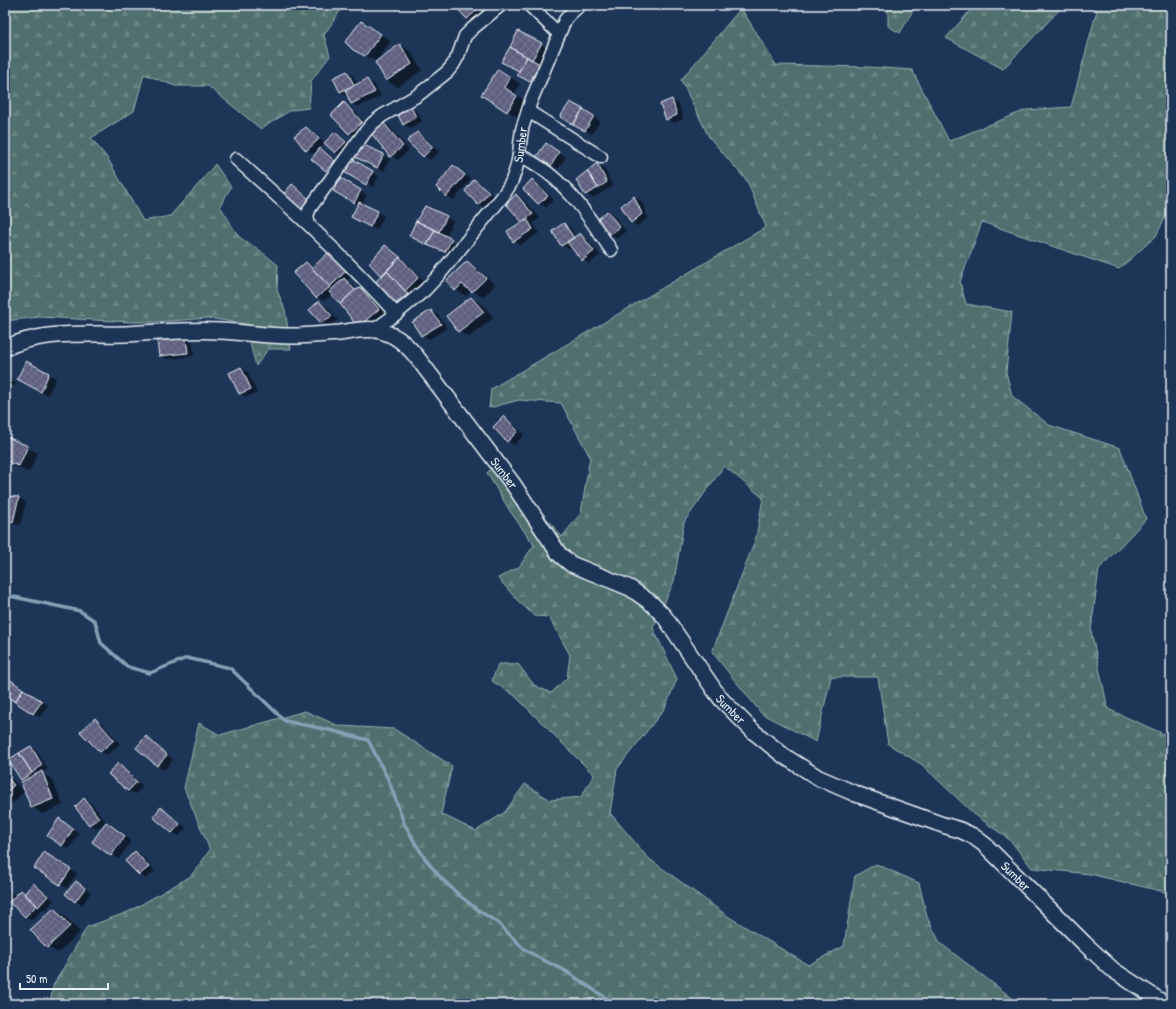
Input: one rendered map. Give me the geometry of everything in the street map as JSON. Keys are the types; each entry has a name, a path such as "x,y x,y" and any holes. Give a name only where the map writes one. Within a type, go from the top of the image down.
{"street":[{"path":"309,225 307,216 310,208 366,132 382,116 418,95 447,72 458,56 465,36 501,5"},
{"path":"529,5 559,34"},
{"name":"Sumber","path":"374,330 425,290 452,261 511,183 519,155 520,144 528,111 565,20 580,5"},
{"path":"528,111 601,157"},
{"path":"519,155 548,172 562,184 576,200 611,250"},
{"path":"236,159 309,225 375,290 396,314"},
{"name":"Sumber","path":"5,348 37,337 63,334 125,334 185,330 290,336 374,330 391,334 400,339 416,356 513,484 559,554 571,564 630,588 658,609 719,695 754,732 784,756 819,778 856,794 974,836 1113,970 1165,1004"}],"green space":[{"path":"5,5 344,5 324,35 330,56 311,81 309,108 291,110 261,129 208,86 175,86 144,74 134,111 91,138 108,159 143,221 170,216 215,164 231,187 220,206 239,237 258,249 278,265 277,290 285,310 291,349 268,349 256,366 245,324 208,318 159,322 133,322 39,317 5,321"},
{"path":"888,5 916,5 900,33 888,26"},
{"path":"975,5 1064,5 1003,69 946,38"},
{"path":"1083,5 1171,5 1171,205 1156,236 1119,269 982,222 960,282 966,304 1012,312 1006,372 1012,396 1049,425 1120,448 1146,519 1099,569 1091,631 1108,709 1166,735 1171,729 1171,897 1169,893 1090,874 1032,868 1010,840 974,814 921,764 888,744 878,677 831,677 816,742 762,714 712,652 756,538 763,498 724,466 684,522 674,581 653,628 677,679 665,708 617,769 610,813 648,858 729,917 808,965 844,946 855,876 876,864 919,883 927,917 940,943 1020,1004 50,1004 53,986 87,927 128,912 191,876 210,850 184,788 199,723 220,735 305,711 339,726 394,729 452,766 441,814 476,831 505,812 525,784 550,800 581,797 594,775 514,695 492,681 498,664 518,664 534,685 551,693 567,678 570,655 549,617 535,616 518,601 498,578 519,567 534,545 510,511 487,473 501,459 562,537 581,513 590,457 561,403 519,400 489,408 491,389 766,227 747,181 709,137 681,80 741,8 776,65 869,67 912,70 949,141 1026,110 1071,107 1097,10"}],"building":[{"path":"454,5 473,5 477,10 467,19"},
{"path":"361,21 381,34 365,56 353,50 345,42"},
{"path":"518,31 542,43 532,60 510,47"},
{"path":"400,44 412,64 386,81 375,62"},
{"path":"510,47 527,57 519,71 501,62"},
{"path":"527,57 540,64 530,82 517,75"},
{"path":"498,69 510,77 504,87 517,96 507,112 481,95"},
{"path":"347,71 354,85 340,92 333,78"},
{"path":"367,79 375,92 351,104 345,90"},
{"path":"672,99 677,115 666,120 660,104"},
{"path":"344,102 362,122 349,134 331,115"},
{"path":"570,102 583,109 573,125 560,117"},
{"path":"411,107 416,117 403,125 398,115"},
{"path":"583,109 594,116 585,131 573,125"},
{"path":"382,121 403,146 390,157 371,133"},
{"path":"306,127 319,139 306,151 294,136"},
{"path":"335,132 346,142 335,153 324,143"},
{"path":"417,132 433,147 423,157 407,141"},
{"path":"546,143 559,152 551,166 536,157"},
{"path":"361,144 384,154 377,168 355,157"},
{"path":"320,148 335,161 326,171 311,159"},
{"path":"352,159 373,171 366,185 344,172"},
{"path":"597,163 607,182 598,188 587,171"},
{"path":"453,165 465,175 446,197 436,187"},
{"path":"587,171 598,188 585,195 576,180"},
{"path":"341,178 361,190 354,203 333,191"},
{"path":"474,179 489,193 478,205 465,191"},
{"path":"532,179 548,196 538,204 523,189"},
{"path":"292,184 310,200 301,211 282,196"},
{"path":"516,194 533,214 522,222 506,204"},
{"path":"634,196 642,214 631,223 621,206"},
{"path":"359,202 378,211 370,227 351,217"},
{"path":"425,206 447,216 439,232 416,221"},
{"path":"607,211 620,227 609,235 597,220"},
{"path":"527,219 533,229 513,242 507,231"},
{"path":"416,221 435,230 427,245 409,236"},
{"path":"564,223 574,238 561,246 552,231"},
{"path":"435,230 452,239 445,252 427,245"},
{"path":"580,233 594,251 582,261 567,242"},
{"path":"385,245 400,257 381,276 369,263"},
{"path":"329,252 347,270 330,287 312,268"},
{"path":"400,257 418,278 405,291 387,271"},
{"path":"467,261 486,278 472,292 462,284 455,291 446,281"},
{"path":"306,262 330,287 316,298 293,273"},
{"path":"387,271 408,294 394,305 373,284"},
{"path":"344,278 355,290 340,304 329,292"},
{"path":"361,288 379,309 358,327 340,304 355,290"},
{"path":"471,297 484,312 458,332 446,316"},
{"path":"319,301 332,316 321,323 309,310"},
{"path":"431,310 441,324 421,336 412,322"},
{"path":"186,338 188,353 159,356 157,341"},
{"path":"26,361 49,373 41,392 17,379"},
{"path":"241,367 251,389 239,394 229,373"},
{"path":"504,416 518,431 507,442 493,427"},
{"path":"5,436 28,446 19,466 5,461"},
{"path":"5,496 19,497 13,522 5,520"},
{"path":"5,676 23,689 15,702 5,695"},
{"path":"23,689 42,701 33,714 15,702"},
{"path":"95,718 114,740 100,752 80,732"},
{"path":"146,736 167,755 157,766 136,748"},
{"path":"31,746 42,765 32,773 19,753"},
{"path":"19,753 32,773 21,780 8,760"},
{"path":"118,763 137,782 128,791 108,774"},
{"path":"42,771 53,799 31,808 21,782"},
{"path":"5,775 14,785 5,794"},
{"path":"84,798 99,818 89,825 75,807"},
{"path":"161,807 180,824 172,833 153,817"},
{"path":"59,818 73,829 62,846 47,836"},
{"path":"106,822 125,836 111,856 92,842"},
{"path":"135,851 149,867 139,875 125,861"},
{"path":"44,852 71,869 60,885 34,868"},
{"path":"76,881 85,888 75,902 65,894"},
{"path":"33,883 48,896 38,907 24,894"},
{"path":"21,890 37,905 25,917 9,902"},
{"path":"54,908 70,926 47,948 30,930"}],"waterway":[{"path":"5,595 80,611 95,621 101,643 128,667 150,673 187,658 230,668 285,721 368,740 389,781 404,823 427,861 441,878 459,895 498,923 524,949 564,970 615,1004"}]}
